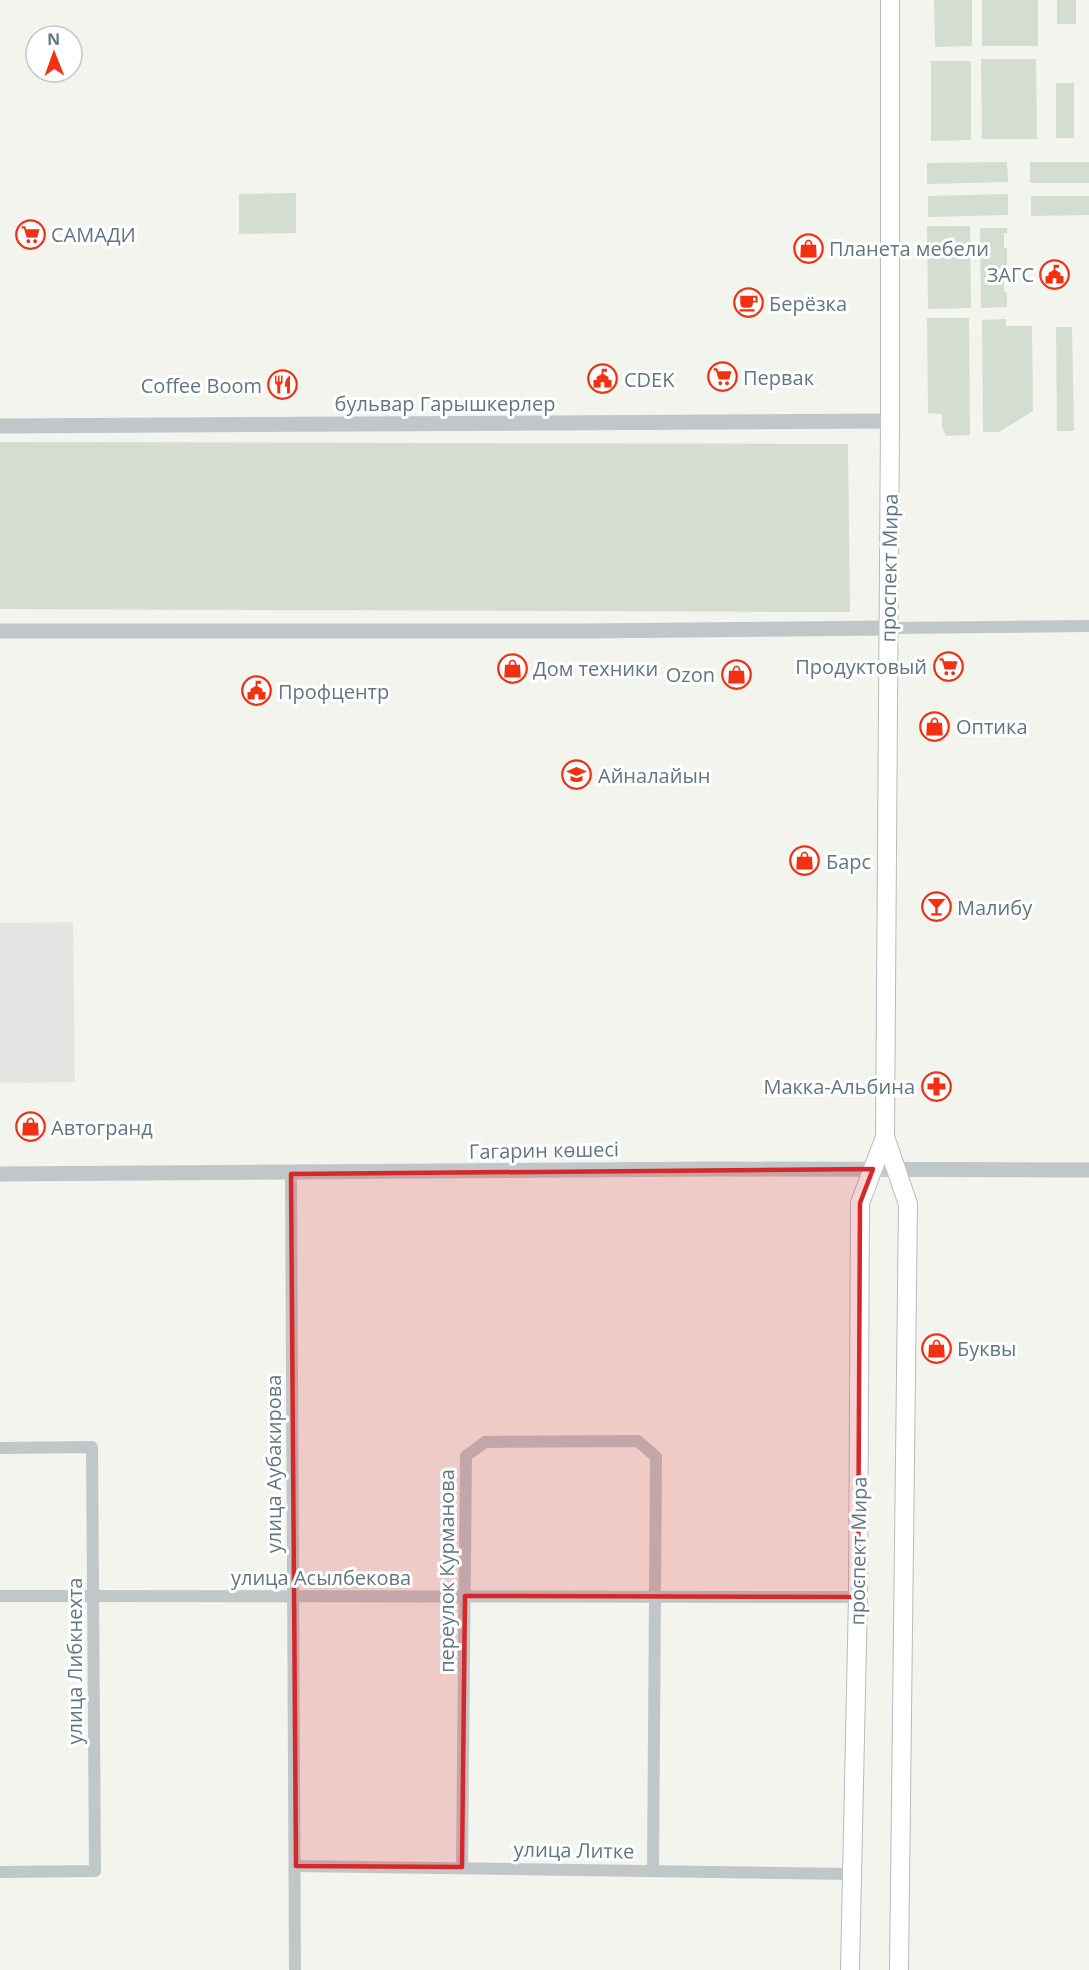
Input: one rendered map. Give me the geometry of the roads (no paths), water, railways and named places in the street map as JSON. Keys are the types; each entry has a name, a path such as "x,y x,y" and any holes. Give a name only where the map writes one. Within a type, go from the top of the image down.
{"main road":[{"name":"проспект Мира","path":"890,0 890,422 885,1137 908,1204 899,1970"},
{"name":"проспект Мира","path":"849,1970 858,1597 860,1203 885,1137"}],"street":[{"name":"бульвар Гарышкерлер","path":"0,426 890,422"},
{"path":"0,631 598,631 1089,626"},
{"name":"Гагарин көшесі","path":"0,1174 1089,1170"},
{"name":"улица Аубакирова","path":"291,1174 296,1970"},
{"name":"переулок Курманова","path":"462,1868 466,1456 485,1442 638,1441 656,1458 653,1870"},
{"name":"улица Либкнехта","path":"0,1448 92,1447 95,1871 0,1872"},
{"name":"улица Асылбекова","path":"0,1596 858,1597"},
{"name":"улица Литке","path":"296,1866 852,1874"}],"place":[{"name":"САМАДИ","path":"30,234"},
{"name":"Планета мебели","path":"808,248"},
{"name":"ЗАГС","path":"1055,274"},
{"name":"Берёзка","path":"748,303"},
{"name":"Первак","path":"722,377"},
{"name":"CDEK","path":"603,379"},
{"name":"Coffee Boom","path":"283,385"},
{"name":"Продуктовый","path":"948,666"},
{"name":"Дом техники","path":"512,668"},
{"name":"Ozon","path":"736,674"},
{"name":"Профцентр","path":"257,691"},
{"name":"Оптика","path":"935,726"},
{"name":"Айналайын","path":"577,775"},
{"name":"Барс","path":"805,861"},
{"name":"Малибу","path":"936,907"},
{"name":"Макка-Альбина","path":"936,1086"},
{"name":"Автогранд","path":"30,1127"},
{"name":"Буквы","path":"936,1348"}]}
